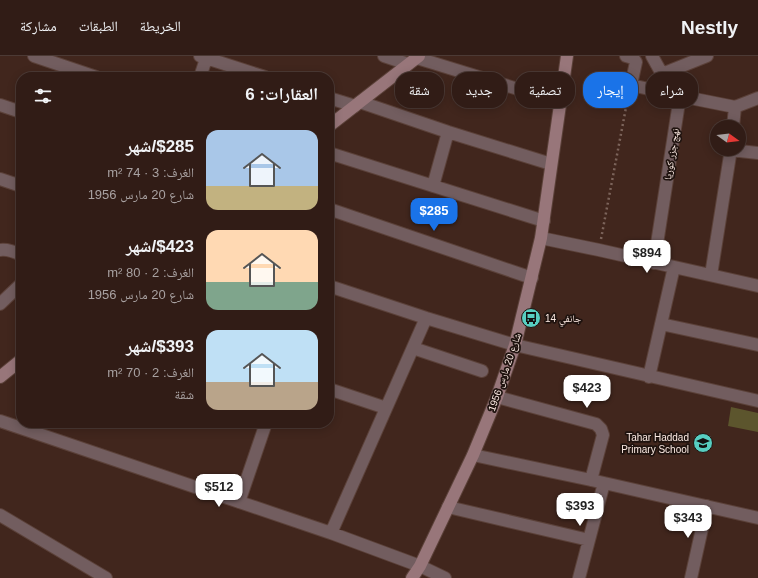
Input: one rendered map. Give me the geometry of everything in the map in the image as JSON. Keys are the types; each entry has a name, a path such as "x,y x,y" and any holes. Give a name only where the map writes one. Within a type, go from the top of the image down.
{"street":[{"path":"34,56 81,72"},
{"path":"384,56 414,59 515,89"},
{"name":"شارع 20 مارس 1956","path":"565,72 567,56"},
{"path":"626,56 633,58 636,62 634,72"},
{"path":"652,56 661,72"},
{"path":"667,72 707,56"},
{"path":"201,72 205,57 250,72"},
{"path":"334,122 414,59"},
{"path":"334,99 358,104 551,164"},
{"path":"698,100 735,107 758,99"},
{"path":"0,105 16,110"},
{"path":"734,120 735,107"},
{"name":"شارع 20 مارس 1956","path":"412,578 420,566 473,455 497,396 515,345 541,238 559,108"},
{"name":"نهج جزر كوريا","path":"654,263 678,108"},
{"path":"433,186 448,132"},
{"path":"746,152 758,154"},
{"path":"334,155 544,221"},
{"path":"711,275 730,156"},
{"path":"0,179 16,184"},
{"path":"334,211 532,278"},
{"path":"541,238 758,286"},
{"path":"0,250 2,249 16,252"},
{"path":"650,377 674,267"},
{"path":"334,288 515,345 758,401"},
{"path":"0,304 16,289"},
{"path":"331,533 426,318"},
{"path":"661,324 758,345"},
{"path":"413,348 482,371"},
{"path":"0,377 16,364"},
{"path":"334,391 386,408"},
{"path":"497,396 596,424 601,429 603,435 591,480"},
{"path":"0,421 16,426"},
{"path":"21,428 331,533 420,566 445,578"},
{"path":"239,502 264,428"},
{"path":"473,455 758,518"},
{"path":"579,578 604,483"},
{"path":"691,578 707,506"},
{"path":"448,507 589,540"},
{"path":"0,515 106,578"}],"path":[{"path":"599,250 627,108"}],"shaded area":[{"path":"731,407 758,413 758,432 728,426"}],"place":[{"name":"14 جانفي","path":"531,318"},
{"name":"Tahar Haddad Primary School","path":"703,443"}]}
